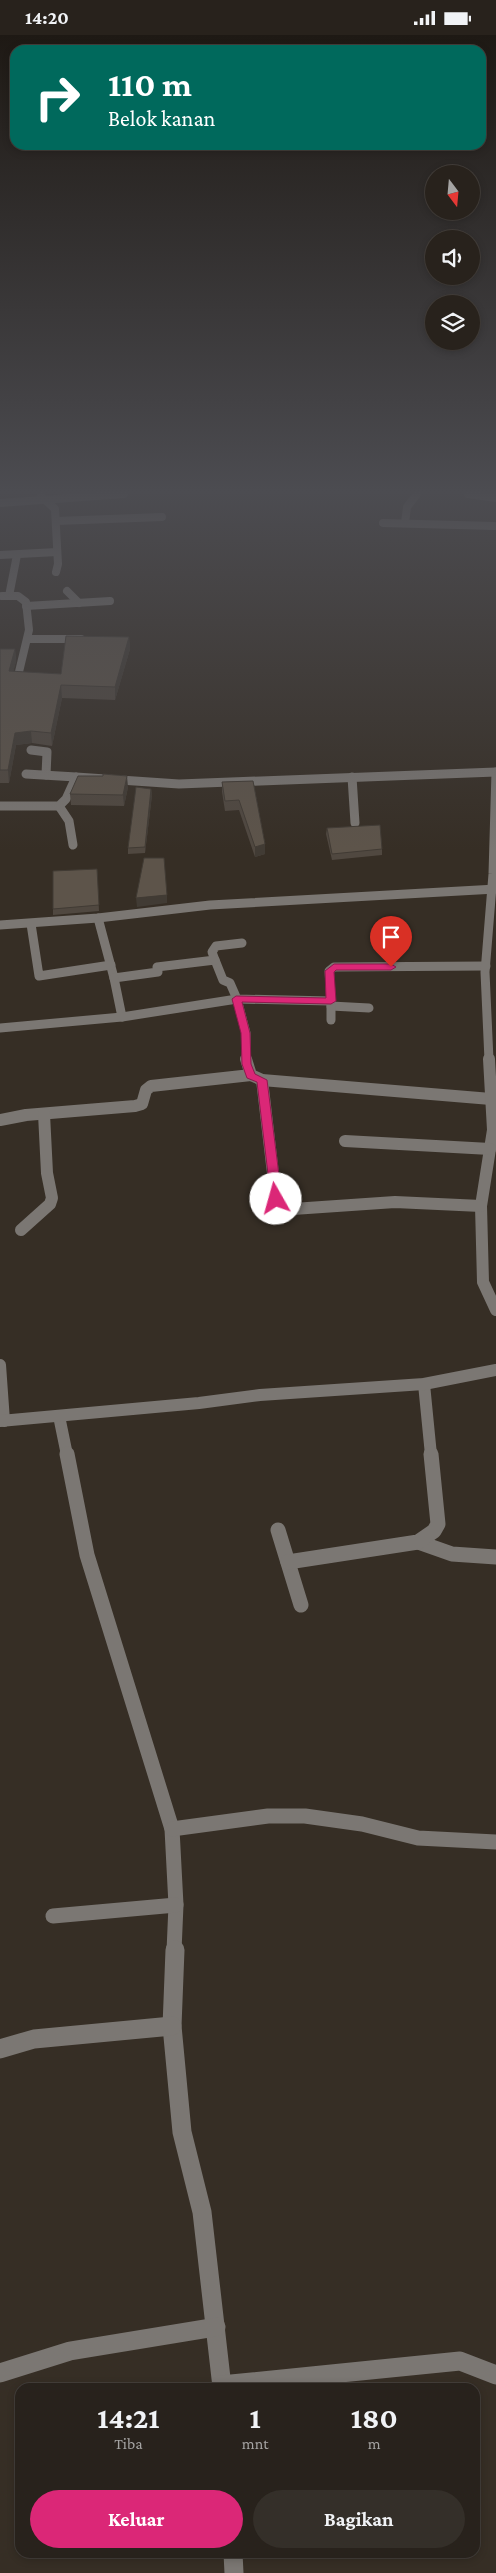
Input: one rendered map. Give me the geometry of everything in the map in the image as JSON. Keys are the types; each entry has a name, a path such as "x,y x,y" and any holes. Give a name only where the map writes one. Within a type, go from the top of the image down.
{"street":[{"path":"18,676 28,639 26,612"},
{"path":"28,639 92,640"},
{"path":"31,750 47,752 46,775"},
{"path":"26,774 179,784 496,772 494,889 486,966 491,1099 494,1115 480,1206 483,1282 496,1310"},
{"path":"0,806 59,806 66,799 76,777"},
{"path":"352,777 355,823"},
{"path":"59,806 69,821 73,845"},
{"path":"0,925 98,918 210,905 494,889"},
{"path":"98,918 111,965 122,1017"},
{"path":"31,924 39,976 111,965"},
{"path":"242,943 216,946 212,952 223,979 230,983 246,1033 246,1064 256,1078 276,1199 282,1207 301,1209 395,1202 480,1206"},
{"path":"114,978 158,972 157,967 215,960"},
{"path":"331,1020 329,971 334,967 486,966"},
{"path":"0,1029 122,1017 236,999 369,1008"},
{"path":"0,1120 44,1114 138,1106 143,1102 147,1088 154,1085 256,1078 491,1099"},
{"path":"21,1230 50,1204 52,1198 47,1173 44,1114"},
{"path":"345,1141 490,1149"},
{"path":"0,1365 2,1421 260,1395 424,1383 496,1370"},
{"path":"288,1562 418,1542 434,1531 438,1524 424,1383"},
{"path":"59,1416 87,1555 172,1829 176,1905 172,2026 182,2132 202,2212 222,2383"},
{"path":"278,1530 302,1605"},
{"path":"418,1542 452,1554 496,1557"},
{"path":"172,1829 268,1816 305,1815 362,1824 418,1838 496,1843"},
{"path":"53,1916 176,1905"},
{"path":"0,2049 34,2039 172,2026"},
{"path":"0,2373 70,2351 216,2327"},
{"path":"251,2383 460,2361 496,2375"},
{"path":"233,2558 234,2573"}],"building":[{"path":"66,636 129,637 115,687 61,685 51,733 31,731 15,733 8,770 0,770 0,649 15,649 9,671 61,674"},
{"path":"103,774 127,776 123,795 70,794 78,776 103,776"},
{"path":"253,781 265,844 255,847 239,800 225,801 222,782"},
{"path":"136,787 151,789 145,847 128,848"},
{"path":"380,825 382,849 332,854 327,828"},
{"path":"144,858 164,858 167,895 136,898"},
{"path":"97,869 99,905 53,909 53,871"}],"route":[{"path":"276,1199 262,1080 251,1075 246,1064 246,1033 236,999 331,1001 330,969 338,966 391,967"}]}
